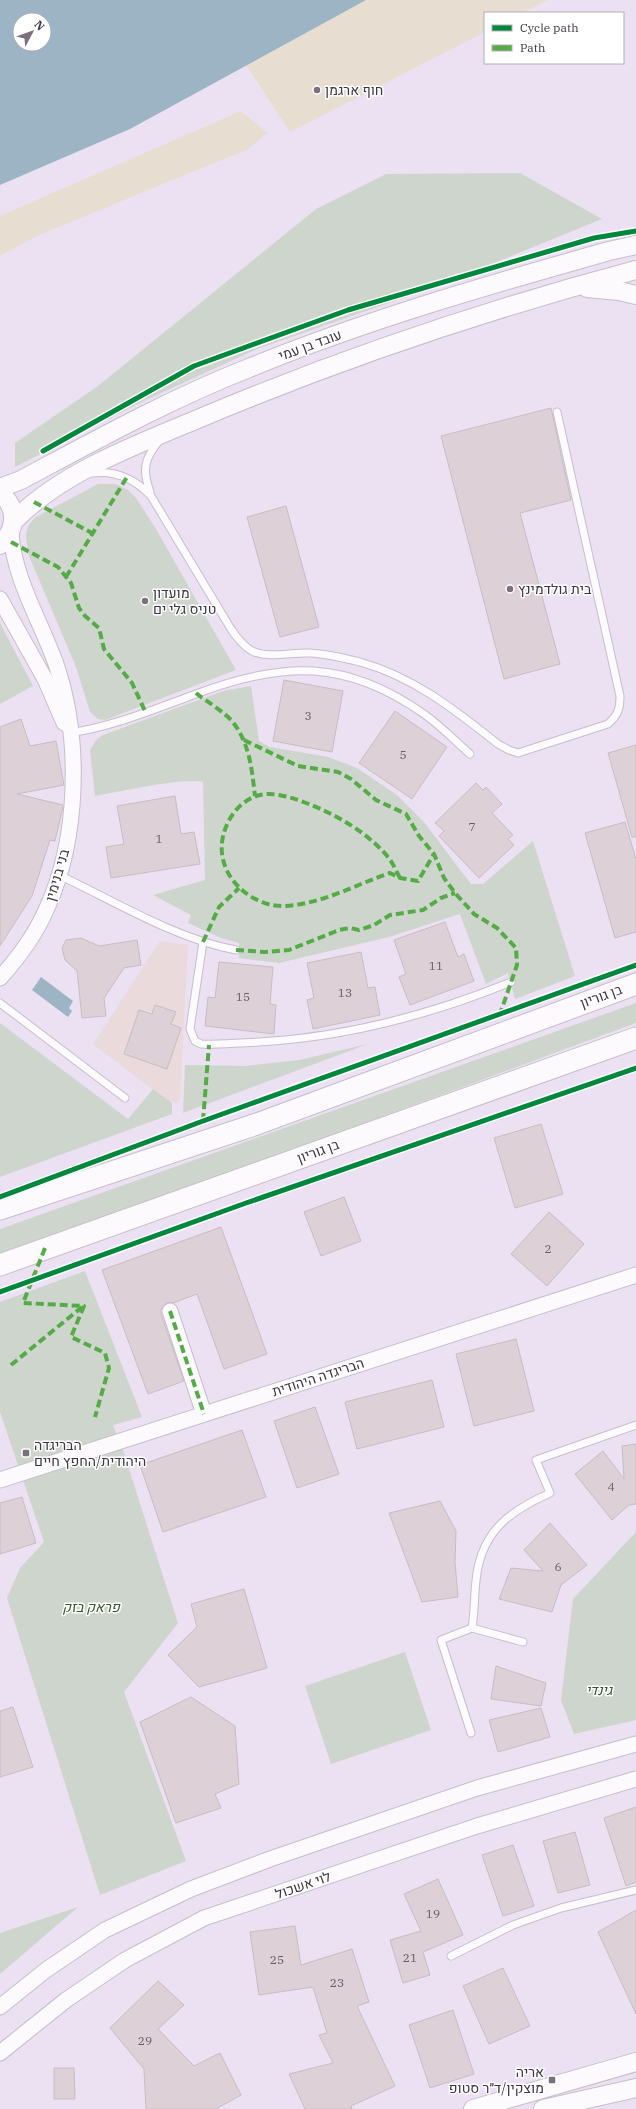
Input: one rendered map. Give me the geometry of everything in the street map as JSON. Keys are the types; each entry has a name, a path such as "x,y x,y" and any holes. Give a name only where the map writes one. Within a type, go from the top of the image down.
{"main road":[{"name":"בן גוריון","path":"0,1209 257,1124 636,984"},
{"name":"בן גוריון","path":"0,1265 636,1038"}],"street":[{"name":"עובד בן עמי","path":"0,488 21,480 156,409 250,368 446,298 609,251 636,245"},
{"name":"עובד בן עמי","path":"8,533 34,502 79,474 167,432 248,398 353,358 465,320 636,270"},
{"path":"575,287 619,290 636,295"},
{"path":"0,493 11,506 8,533"},
{"name":"בני בנימין","path":"0,978 14,962 35,932 48,907 59,875 72,812 72,757 64,692 56,666 15,562 8,533"},
{"name":"בני בנימין","path":"0,599 54,699 69,733"},
{"name":"הבריגדה היהודית","path":"0,1480 636,1275"},
{"path":"170,1311 204,1414"},
{"path":"0,2007 46,1970 105,1930 191,1889 477,1788 636,1744"},
{"name":"לוי אשכול","path":"0,2053 66,2000 125,1960 204,1918 477,1826 636,1779"},
{"path":"473,2109 635,2063"},
{"path":"543,2109 636,2088"}],"lane":[{"path":"79,474 110,472 122,475 143,487 151,496 231,629 242,644 253,651 264,654 309,653 335,656 361,662 402,677 435,695 498,744 518,753 608,724 616,717 620,708 620,696 557,412"},
{"path":"151,496 145,470 152,450 167,432"},
{"path":"69,733 98,727 231,681 266,672 310,671 345,675 382,689 425,715 470,754"},
{"path":"59,875 159,923 203,942 236,950"},
{"path":"203,942 190,1029 195,1041 201,1044 295,1040 338,1034 432,1011 511,982"},
{"path":"0,1003 125,1098"},
{"path":"472,1628 476,1606 477,1572 486,1545 499,1524 526,1504 550,1493 536,1460 636,1424"},
{"path":"471,1733 441,1640 472,1628 523,1642"},
{"path":"451,1956 513,1924 561,1908 636,1890"}],"shaded area":[{"path":"160,941 188,945 180,1099 177,1103 168,1101 93,1044"}],"green space":[{"path":"520,173 602,219 438,286 257,349 146,400 15,467 15,443 98,386 316,209 386,174"},
{"path":"98,484 116,484 128,490 136,498 156,529 236,670 105,720 98,719 90,712 76,667 29,556 26,539 27,530 36,517"},
{"path":"0,623 33,686 0,704"},
{"path":"251,686 259,741 270,747 328,757 357,768 397,795 424,822 471,884 483,884 533,841 575,976 515,999 508,973 486,984 460,914 389,937 279,963 239,958 239,943 221,938 188,923 191,915 153,895 205,880 203,782 195,781 167,783 95,796 90,750 96,740 103,735 223,691"},
{"path":"636,1003 636,1023 175,1193 0,1255 0,1229"},
{"path":"0,1023 128,1119 153,1089 172,1103 172,1114 0,1177"},
{"path":"368,1044 183,1113 185,1065 246,1066 299,1060"},
{"name":"פראק בזק","path":"85,1271 142,1417 113,1425 123,1450 178,1623 124,1692 186,1861 100,1895 7,1598 20,1568 44,1542 0,1412 0,1302"},
{"name":"גינדי","path":"636,1532 636,1720 574,1734 561,1700 573,1599"},
{"path":"405,1652 431,1730 331,1764 305,1686"},
{"path":"78,1907 0,1974 0,1933"}],"sand":[{"name":"חוף ארגמן","path":"332,0 548,0 524,12 484,12 484,33 290,132 235,48"},
{"path":"241,111 267,133 248,149 39,235 0,256 0,216"}],"water":[{"path":"0,0 366,0 130,129 0,185"},
{"path":"41,977 73,1001 69,1008 72,1011 68,1017 32,990"}],"building":[{"name":"בית גולדמינץ","path":"551,408 571,500 520,513 560,664 504,679 441,436"},
{"path":"286,506 319,627 280,637 247,517"},
{"path":"284,680 343,691 332,752 273,741"},
{"path":"395,711 447,747 412,799 359,763"},
{"path":"21,719 30,746 56,741 64,785 17,794 63,805 55,841 50,840 32,896 0,946 0,727"},
{"path":"636,745 636,837 632,837 608,753"},
{"path":"476,783 483,790 486,787 502,804 492,813 513,835 508,839 514,845 479,878 439,836 444,831 435,823"},
{"path":"175,796 181,834 194,832 200,864 111,878 106,847 124,844 117,806"},
{"path":"625,822 636,859 636,932 615,938 585,833"},
{"path":"445,922 458,957 464,954 474,981 410,1005 399,977 406,974 394,940"},
{"path":"81,938 99,946 137,940 141,965 124,968 104,998 106,1016 82,1018 77,971 65,960 62,948 66,940"},
{"path":"361,952 368,988 375,987 380,1015 313,1029 307,1000 314,998 307,963"},
{"path":"219,962 273,967 270,1004 276,1005 274,1034 205,1026 208,997 215,998"},
{"path":"155,1005 176,1012 171,1024 181,1028 167,1069 124,1054 139,1010 152,1014"},
{"path":"541,1124 563,1194 515,1208 494,1138"},
{"path":"344,1197 361,1241 321,1256 304,1212"},
{"path":"549,1212 584,1244 547,1286 511,1254"},
{"path":"221,1227 267,1354 224,1369 197,1294 173,1303 167,1303 161,1309 161,1314 184,1381 148,1394 102,1270"},
{"path":"516,1339 534,1411 474,1426 456,1354"},
{"path":"432,1380 444,1427 357,1449 345,1402"},
{"path":"315,1407 339,1474 297,1488 274,1421"},
{"path":"242,1430 266,1497 163,1532 140,1465"},
{"path":"636,1444 636,1504 629,1505 612,1520 575,1474 603,1451 624,1479 622,1446"},
{"path":"22,1497 36,1543 0,1554 0,1503"},
{"path":"440,1501 456,1531 455,1562 458,1597 422,1602 389,1513"},
{"path":"550,1523 587,1565 561,1585 552,1612 499,1599 511,1568 543,1571 524,1550"},
{"path":"244,1589 267,1668 199,1687 168,1655 197,1627 191,1604"},
{"path":"496,1666 546,1683 541,1706 491,1699"},
{"path":"191,1697 235,1726 239,1784 215,1794 221,1808 176,1823 140,1722"},
{"path":"13,1707 33,1767 0,1777 0,1711"},
{"path":"541,1708 550,1737 498,1752 489,1720"},
{"path":"636,1807 636,1882 626,1886 604,1818"},
{"path":"575,1832 590,1885 558,1893 543,1841"},
{"path":"513,1845 534,1906 503,1916 482,1855"},
{"path":"438,1879 463,1935 423,1952 430,1975 403,1983 390,1940 421,1931 404,1894"},
{"path":"636,1910 636,2014 598,1932"},
{"path":"295,1926 301,1965 352,1949 369,2002 357,2006 395,2086 351,2106 352,2109 305,2109 289,2074 333,2063 319,2035 327,2033 313,1987 259,1995 250,1932"},
{"path":"503,1968 530,2026 489,2044 463,1986"},
{"path":"158,1981 184,2005 158,2029 194,2066 220,2053 241,2095 216,2109 146,2109 144,2069 110,2028"},
{"path":"453,2010 474,2074 430,2088 409,2025"},
{"path":"54,2068 74,2068 75,2099 54,2099"}],"marked path":[{"path":"66,577 127,477"},
{"path":"34,502 92,533"},
{"path":"11,542 58,567 71,583 79,608 85,616 99,628 104,649 132,683 145,711"},
{"path":"196,693 227,716 240,733 250,759 255,796"},
{"path":"244,740 298,766 338,772 351,779 376,800 406,814 419,836 434,854 444,878 455,893 474,914 497,928 516,948 517,965 500,1014"},
{"path":"400,878 393,864 382,850 360,832 327,812 307,803 285,796 270,794 259,795 248,800 239,807 232,816 226,826 223,837 223,859 226,869 237,886 245,893 264,903 284,906 312,902 325,898 390,873 400,878 418,881 434,854"},
{"path":"203,942 219,907 239,888"},
{"path":"236,950 265,952 289,950 339,930 350,928 359,930 374,925 390,915 423,910 441,898 455,893"},
{"path":"203,1121 209,1045"},
{"path":"45,1248 23,1303 84,1306 71,1337 105,1353 109,1368 95,1417"},
{"path":"11,1365 82,1307"},
{"path":"170,1311 204,1414"}],"cycle path":[{"path":"43,451 194,366 348,310 594,238 636,231"},
{"path":"0,1197 203,1121 636,965"},
{"path":"0,1292 246,1203 636,1068"}],"place":[{"name":"חוף ארגמן","path":"317,90"},
{"name":"בית גולדמינץ","path":"510,589"},
{"name":"מועדון טניס גלי ים","path":"145,601"},
{"name":"הבריגדה היהודית/החפץ חיים","path":"26,1453"},
{"name":"אריה מוצקין/ד״ר סטופ","path":"552,2080"}]}
